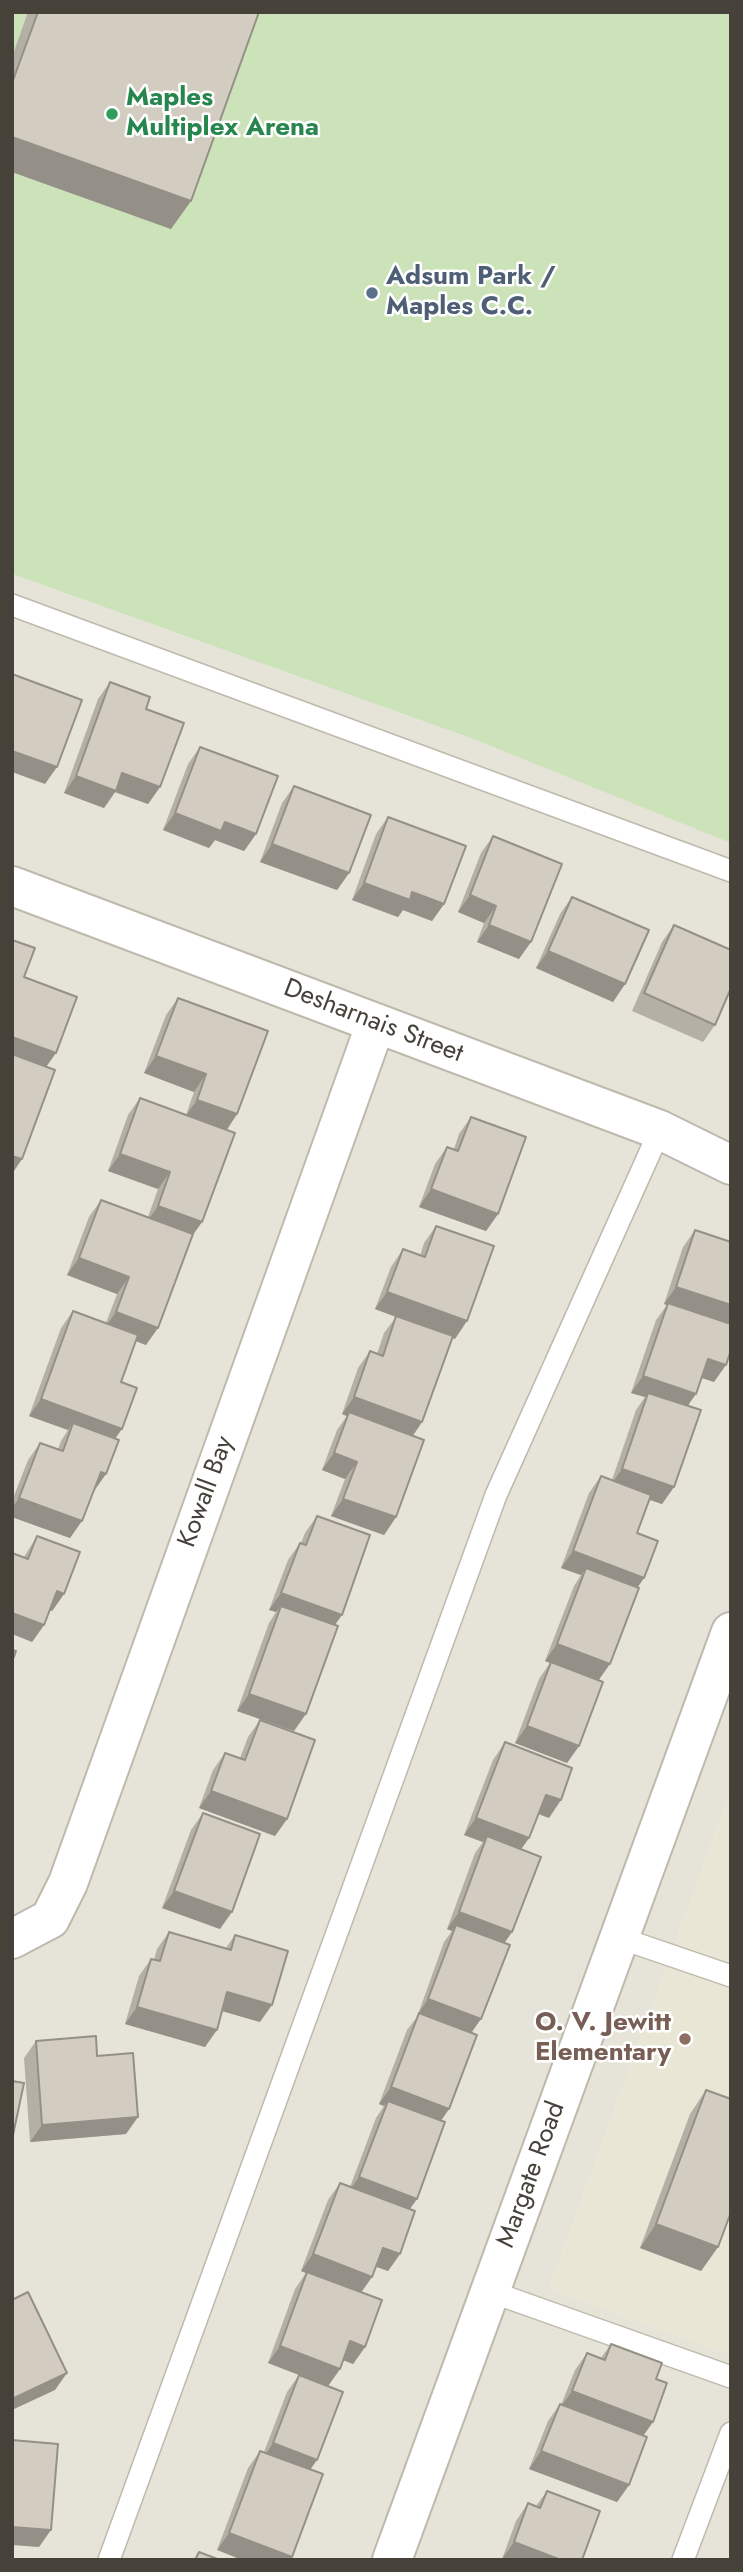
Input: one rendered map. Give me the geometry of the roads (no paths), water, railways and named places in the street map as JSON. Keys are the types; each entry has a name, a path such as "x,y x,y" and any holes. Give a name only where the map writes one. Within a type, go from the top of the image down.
{"street":[{"name":"Desharnais Street","path":"12,886 660,1130 731,1165"},
{"name":"Kowall Bay","path":"12,1939 50,1919 68,1883 376,1023"},
{"name":"Margate Road","path":"392,2560 731,1632"}],"lane":[{"path":"12,605 731,871"},
{"path":"109,2560 496,1495 660,1130"},
{"path":"620,1938 731,1976"},
{"path":"489,2291 731,2377"},
{"path":"683,2560 731,2433"}],"place":[{"name":"Maples Multiplex Arena","path":"112,114"},
{"name":"Adsum Park / Maples C.C.","path":"372,293"},
{"name":"O. V. Jewitt Elementary","path":"685,2039"}]}
